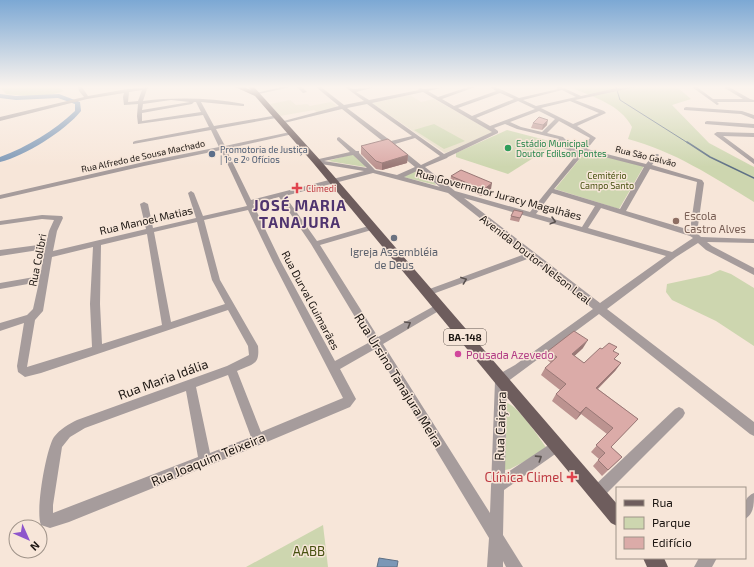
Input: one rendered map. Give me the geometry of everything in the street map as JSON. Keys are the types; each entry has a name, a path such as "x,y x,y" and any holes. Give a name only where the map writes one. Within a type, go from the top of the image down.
{"main road":[{"name":"BA-148","path":"274,113 290,134 317,162 616,516"},
{"path":"653,559 659,567"}],"street":[{"path":"0,119 24,113"},
{"path":"140,113 139,121 142,123 201,113"},
{"name":"Rua Durval Guimarães","path":"204,113 223,148 276,262 350,399 346,403"},
{"path":"282,123 316,113"},
{"name":"Avenida Doutor Nelson Leal","path":"351,113 754,430"},
{"path":"385,113 445,156"},
{"path":"397,178 496,133 464,113"},
{"path":"472,118 483,113"},
{"path":"490,128 526,113"},
{"path":"532,215 550,190 593,139 593,137 573,126 546,113"},
{"path":"573,126 602,113"},
{"path":"735,113 752,116"},
{"path":"135,143 276,116"},
{"path":"505,122 519,128 544,134 558,119"},
{"path":"707,123 754,126"},
{"name":"Rua Alfredo de Sousa Machado","path":"0,198 290,134"},
{"name":"Rua São Galvão","path":"544,134 562,138 563,140 559,144 560,145 700,180 701,183 695,237"},
{"path":"754,135 717,134 754,162"},
{"path":"381,146 417,136"},
{"path":"339,139 358,152 373,171"},
{"path":"317,162 358,152"},
{"path":"621,213 656,155"},
{"name":"Rua Governador Juracy Magalhães","path":"317,162 373,171 673,255"},
{"name":"Rua Manoel Matias","path":"0,253 49,250 97,243 200,218 373,171"},
{"path":"550,190 695,237 754,241"},
{"path":"0,327 30,318 22,369 24,371 29,371 230,306 216,280 200,218 191,193"},
{"name":"Rua Ursino Tanajura Meira","path":"281,195 315,244 515,567"},
{"path":"144,204 167,327"},
{"path":"584,229 599,206"},
{"name":"Rua Colibri","path":"0,223 42,217 59,218 49,250 40,306 35,314 30,318"},
{"path":"315,244 372,227"},
{"path":"501,381 505,376 515,371 673,255 695,237"},
{"path":"695,237 709,248 754,272"},
{"path":"97,243 95,304 97,350"},
{"path":"427,293 531,255"},
{"path":"0,286 44,278"},
{"name":"Rua Maria Idália","path":"69,515 50,521 46,520 45,516 58,440 63,435 81,424 247,362 254,356 253,346 230,306"},
{"path":"333,368 440,307"},
{"path":"231,369 258,440"},
{"name":"Rua Caiçara","path":"496,567 501,381"},
{"path":"190,384 205,461"},
{"name":"Rua Joaquim Teixeira","path":"69,515 258,440 346,403"},
{"path":"597,493 679,413"},
{"path":"499,486 557,446"},
{"path":"746,511 754,500"},
{"path":"702,567 708,559"}],"shaded area":[{"path":"278,113 294,113 280,116"},
{"path":"387,113 460,113 493,132 445,153"}],"green space":[{"path":"621,113 680,113 709,143 754,167 754,202 708,174 661,150 628,139 632,127"},
{"path":"434,124 465,141 444,149 414,130"},
{"name":"Estádio Municipal Doutor Edilson Pontes","path":"507,130 557,143 508,174 456,157 456,153"},
{"name":"Cemitério Campo Santo","path":"586,151 644,166 619,209 555,189"},
{"path":"353,154 366,166 365,167 328,161"},
{"path":"415,171 427,176 436,185 403,177"},
{"path":"720,270 731,274 754,288 754,346 716,321 672,300 666,292 667,284 709,275"},
{"path":"506,403 510,404 521,414 546,447 537,455 510,469 505,470 504,461"},
{"name":"AABB","path":"323,525 328,567 246,567"}],"water":[{"path":"379,558 398,561 397,567 377,567"}],"building":[{"path":"539,117 548,120 543,125 533,123"},
{"path":"388,139 408,155 382,163 376,161 361,146"},
{"path":"461,170 492,183 483,190 451,176"},
{"path":"514,210 523,212 520,218 511,216"},
{"path":"574,331 588,340 572,354 584,363 600,348 602,349 609,343 617,347 613,351 619,354 614,359 621,363 596,388 638,419 611,447 622,457 608,470 598,460 605,453 596,445 613,428 586,407 580,413 556,394 566,384 545,368 557,357 548,351"}],"waterway":[{"path":"0,160 24,151 69,120 76,113"},
{"path":"641,113 688,143"},
{"path":"687,142 710,157 754,178"}],"place":[{"name":"Estádio Municipal Doutor Edilson Pontes","path":"508,148"},
{"name":"Promotoria de Justiça | 1º e 2º Ofícios","path":"212,154"},
{"name":"Climedi","path":"297,188"},
{"name":"Escola Castro Alves","path":"676,221"},
{"name":"Igreja Assembléia de Deus","path":"394,238"},
{"name":"Pousada Azevedo","path":"458,354"},
{"name":"Clínica Climel","path":"572,477"}],"district":[{"name":"JOSÉ MARIA TANAJURA","path":"300,214"}]}
